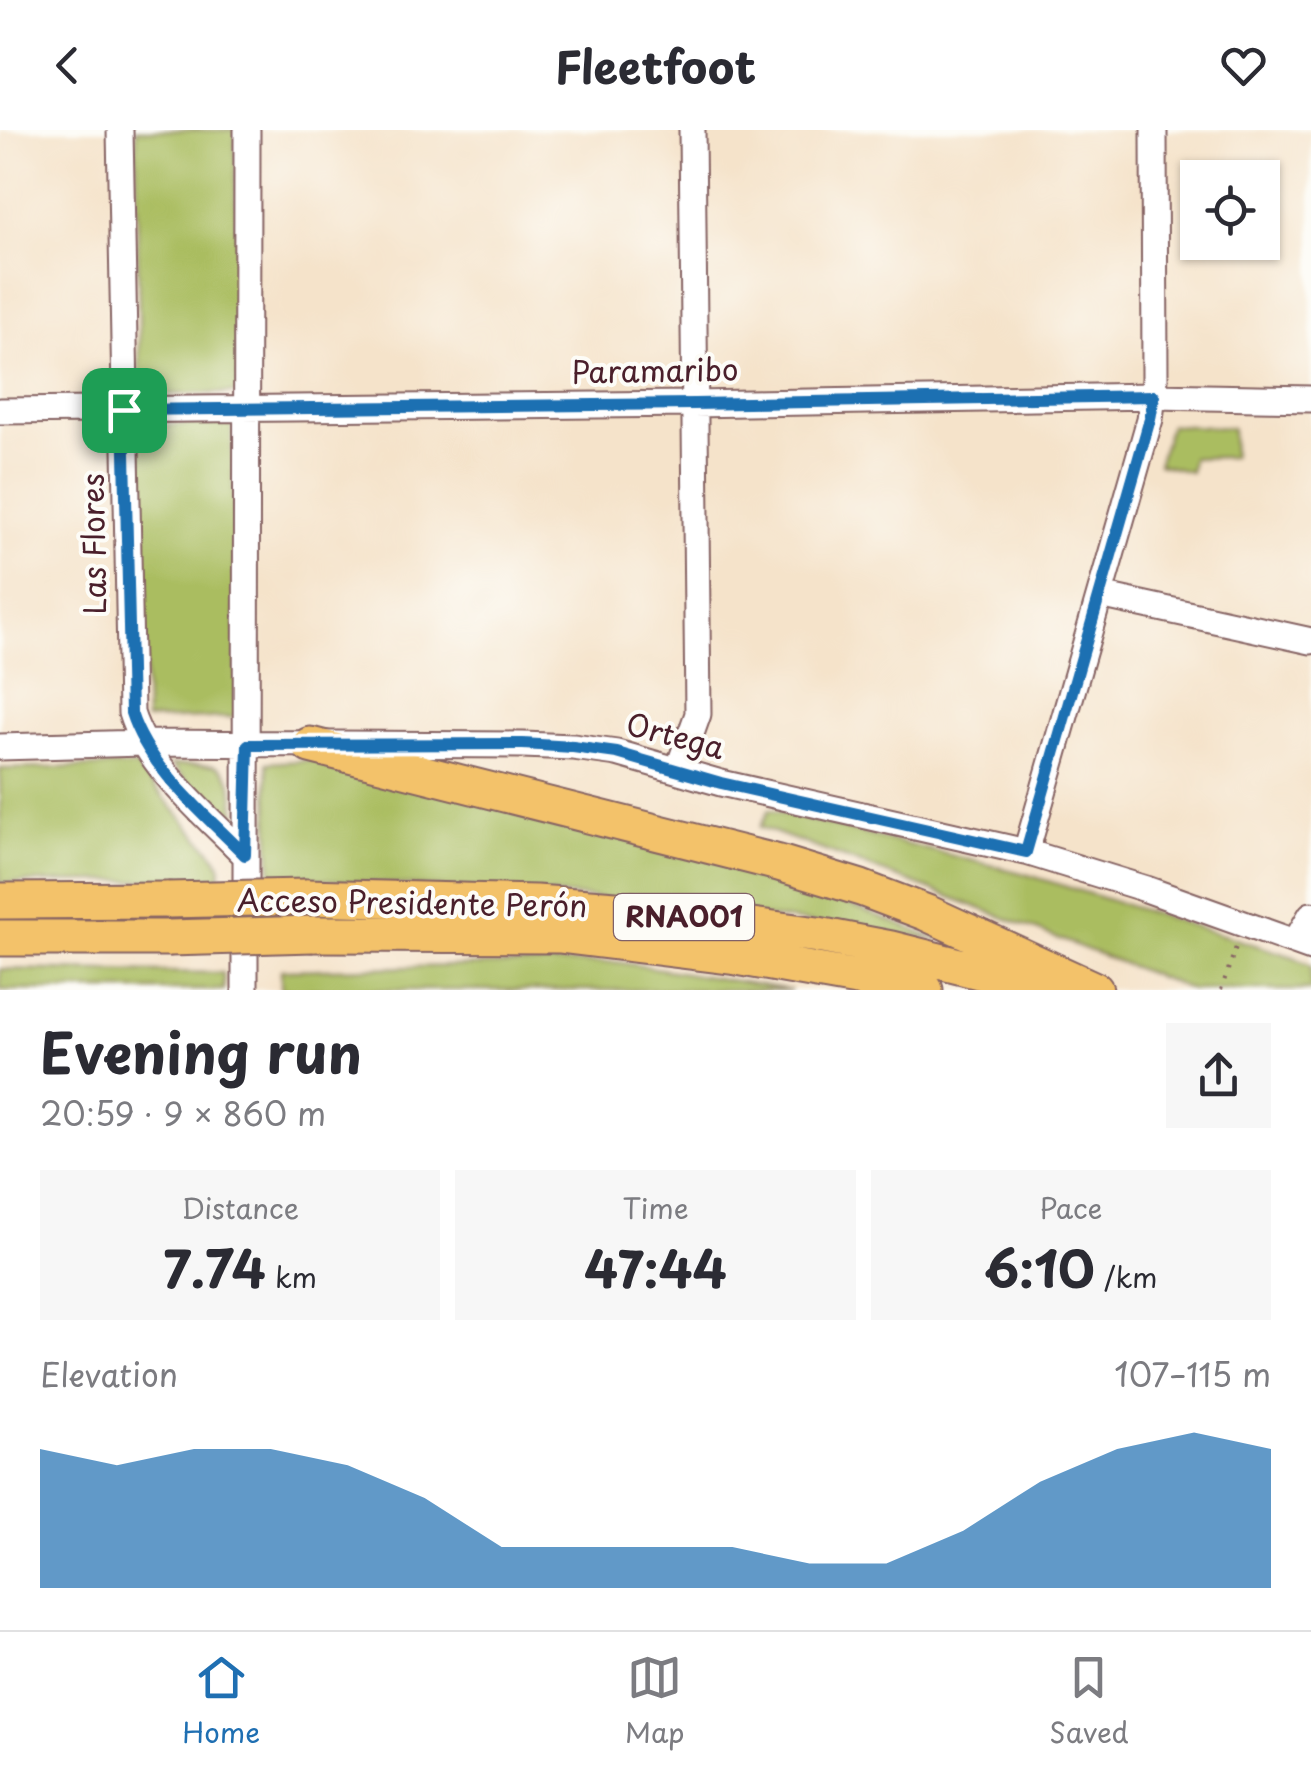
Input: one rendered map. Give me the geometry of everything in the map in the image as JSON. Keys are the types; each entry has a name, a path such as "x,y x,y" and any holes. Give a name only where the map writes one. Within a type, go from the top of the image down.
{"highway":[{"path":"310,744 760,858 862,888 928,913 1094,990"},
{"name":"Acceso Presidente Perón","path":"0,901 306,898 536,903 642,911 818,935 1056,990"},
{"name":"Acceso Presidente Perón","path":"0,938 560,935 737,957 925,990"}],"street":[{"name":"Las Flores","path":"120,130 131,713 143,743 160,767 246,868 247,130"},
{"path":"678,770 698,714 692,130"},
{"path":"1026,852 1150,419 1154,396 1154,130"},
{"name":"Paramaribo","path":"0,411 1154,396 1311,399"},
{"path":"1100,595 1311,641"},
{"name":"Ortega","path":"0,747 143,743 523,744 617,753 721,783 1026,852 1304,944"},
{"path":"1304,944 1311,915"},
{"path":"245,956 245,990"}],"path":[{"path":"1221,990 1244,922"}],"green space":[{"path":"136,130 235,130 238,393 140,395"},
{"path":"232,423 238,717 146,720 140,425"},
{"path":"1170,425 1232,428 1233,457 1192,458 1190,472 1158,464"},
{"path":"341,758 777,876 939,940 648,901 271,876 267,763"},
{"path":"208,764 227,774 233,792 236,830 171,765"},
{"path":"136,766 217,858 221,868 219,879 0,883 0,769"},
{"path":"769,810 1022,873 1294,957 1311,966 1311,990 1192,990 760,827"},
{"path":"617,962 791,990 281,990 281,970"},
{"path":"0,969 223,973 224,990 0,990"}],"route":[{"path":"1154,396 1026,852 721,783 617,753 523,744 310,744 248,745 245,855 160,767 143,743 131,713 124,410 1154,396"}]}
